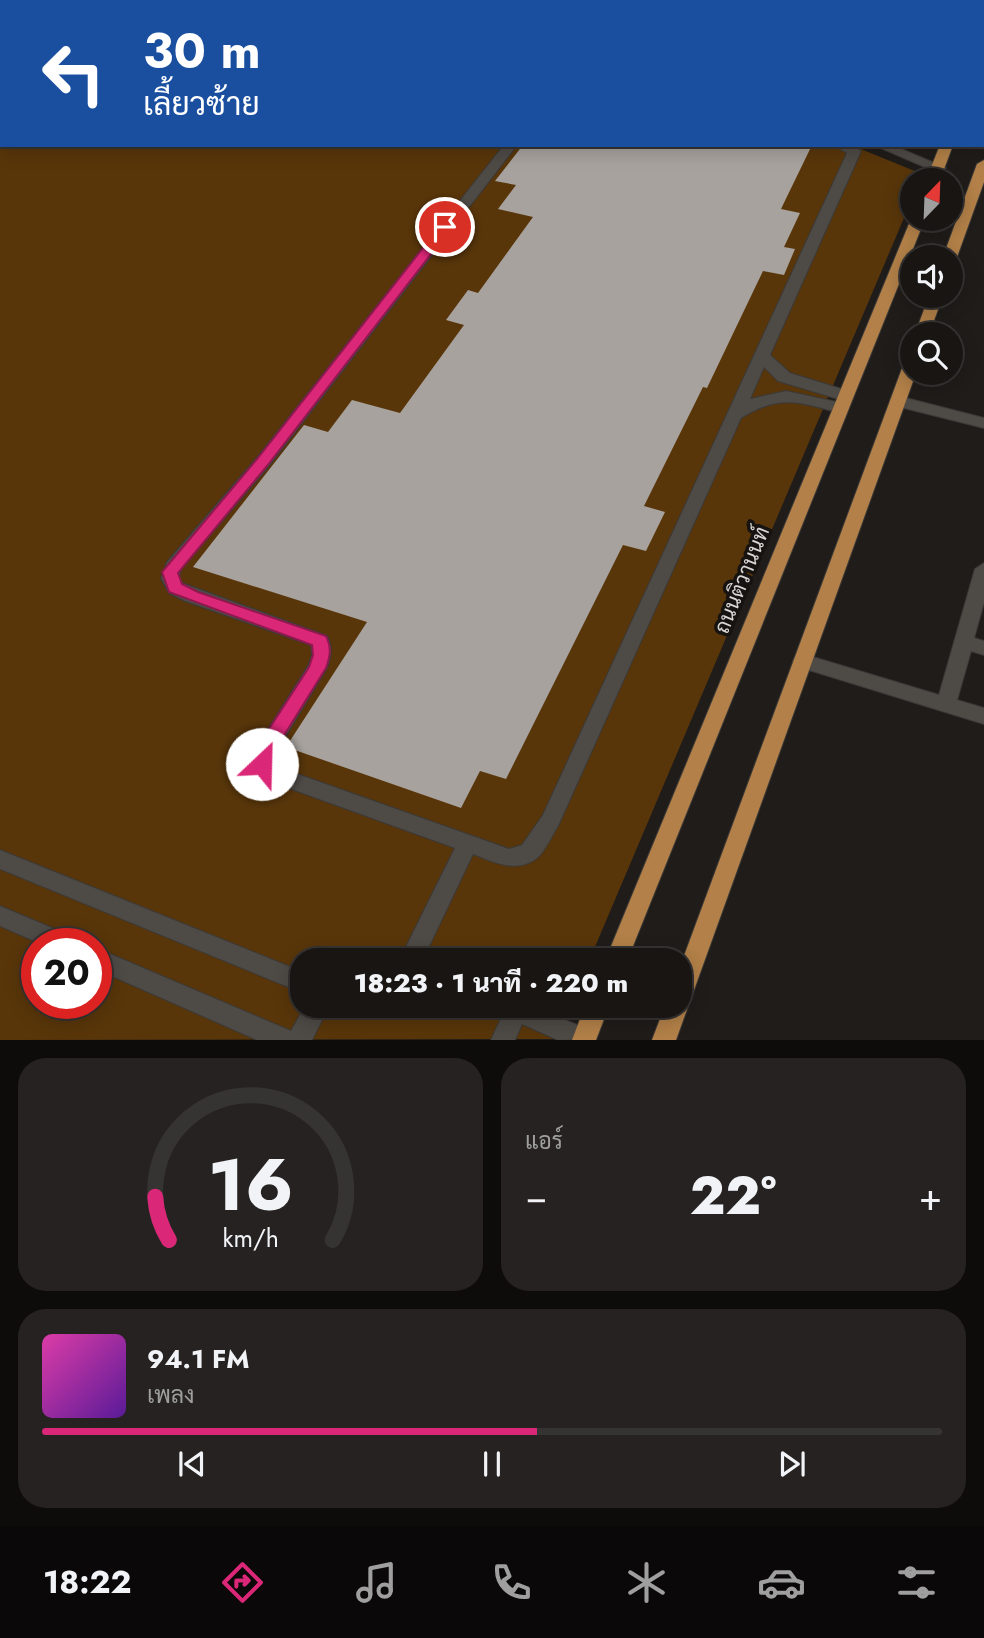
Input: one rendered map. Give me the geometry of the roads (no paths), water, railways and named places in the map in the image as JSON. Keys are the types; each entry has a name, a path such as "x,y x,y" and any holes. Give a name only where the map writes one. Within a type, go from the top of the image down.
{"main road":[{"path":"938,168 946,147"},
{"path":"954,245 984,164"},
{"name":"ถนนติวานนท์","path":"621,948 913,231"},
{"path":"692,965 904,385"},
{"path":"584,1039 592,1018"},
{"path":"664,1040 672,1018"}],"street":[{"path":"509,147 262,463 170,572 174,588 320,641 322,655 317,668 267,748 262,764 279,776 509,858 529,852 540,840 854,151 844,147"},
{"path":"884,147 924,168"},
{"path":"762,356 784,377 842,402"},
{"path":"736,414 762,399 785,394 842,402"},
{"path":"898,401 984,424"},
{"path":"946,705 982,581"},
{"path":"964,642 984,648"},
{"path":"803,661 984,716"},
{"path":"416,948 468,843"},
{"path":"0,859 290,979"},
{"path":"0,916 28,928"},
{"path":"112,965 285,1040"},
{"path":"299,1040 311,1018"},
{"path":"503,1040 508,1018"},
{"path":"534,1018 584,1039"}]}
